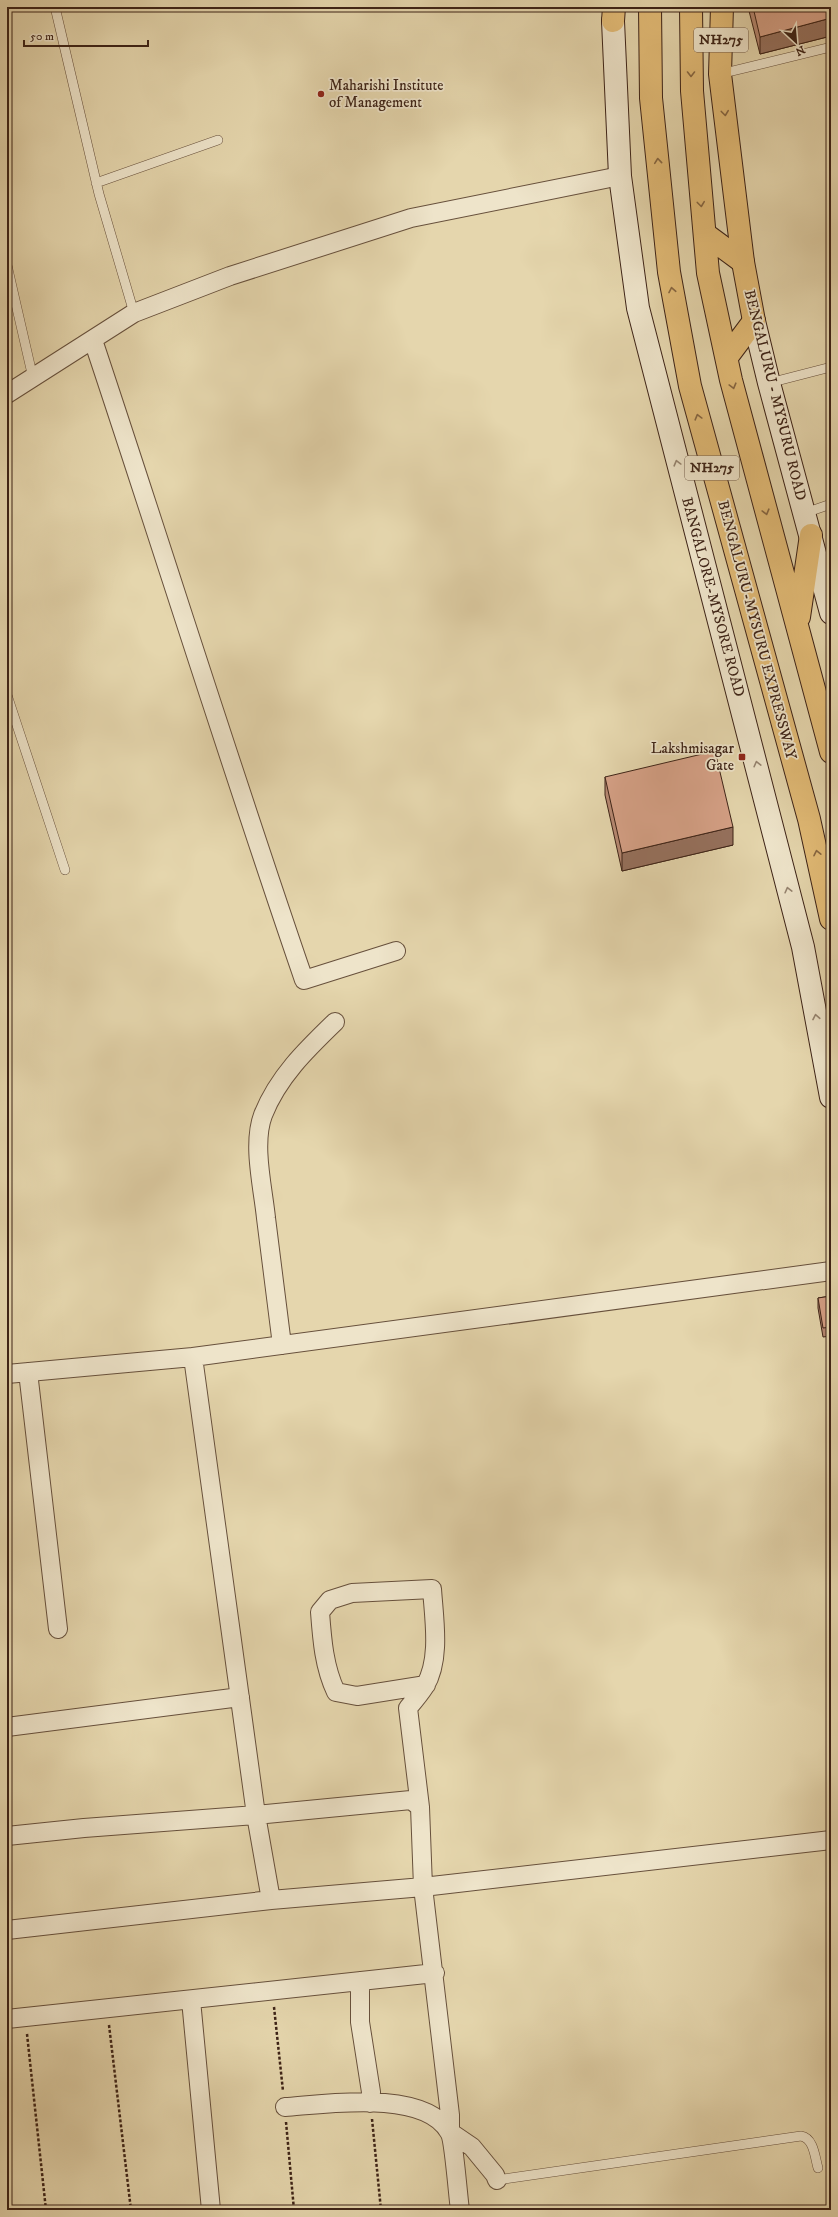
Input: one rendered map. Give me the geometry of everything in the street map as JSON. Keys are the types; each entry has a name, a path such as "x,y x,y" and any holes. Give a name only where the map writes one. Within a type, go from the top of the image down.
{"main road":[{"name":"BENGALURU-MYSURU EXPRESSWAY","path":"650,7 652,98 668,272 690,386 809,819 831,919"},
{"name":"NH275","path":"691,7 692,91 708,273 727,357 831,752"},
{"name":"BENGALURU - MYSURU ROAD","path":"722,7 720,74 743,262 754,321"},
{"path":"705,234 743,262"},
{"path":"727,357 754,321"},
{"path":"798,628 811,535"}],"street":[{"name":"BANGALORE-MYSORE ROAD","path":"613,12 620,176 638,308 803,947 831,1097"},
{"path":"7,394 134,313 230,276 411,218 620,176"},
{"name":"BENGALURU - MYSURU ROAD","path":"754,321 769,384 831,613"},
{"path":"93,340 170,571 248,816 304,980 396,951"},
{"path":"282,1345 260,1170 259,1139 262,1116 273,1093 291,1066 335,1022"},
{"path":"7,1374 193,1357 831,1271"},
{"path":"193,1357 256,1815 271,1900"},
{"path":"28,1372 58,1629"},
{"path":"426,1685 357,1696 336,1692 328,1675 320,1612 330,1600 352,1593 432,1589 434,1660 426,1685 408,1708 420,1807 423,1887 435,1973 450,2115 450,2132 460,2210"},
{"path":"7,1728 240,1696"},
{"path":"7,1836 411,1800 420,1807"},
{"path":"7,1930 271,1900 423,1887 831,1840"},
{"path":"7,2019 435,1973"},
{"path":"360,1981 360,2022 371,2092 370,2102"},
{"path":"191,2000 211,2210"},
{"path":"285,2107 370,2102 417,2108 434,2117 450,2132 472,2146 495,2175 497,2180"}],"lane":[{"path":"56,7 96,183 134,313"},
{"path":"720,74 831,47"},
{"path":"96,183 218,140"},
{"path":"7,265 33,378"},
{"path":"769,384 831,367"},
{"path":"805,513 831,504"},
{"path":"7,695 65,870"},
{"path":"497,2180 801,2136 805,2137 811,2142 818,2168"}],"path":[{"path":"107,2008 131,2210"},
{"path":"25,2017 46,2210"},
{"path":"370,2102 381,2210"}],"building":[{"path":"753,7 831,7 831,18 760,37"},
{"path":"715,751 733,827 622,853 605,777"},
{"path":"831,1296 831,1327 823,1328 818,1298"}],"place":[{"name":"Maharishi Institute of Management","path":"321,94"},
{"name":"Lakshmisagar Gate","path":"742,757"}]}
